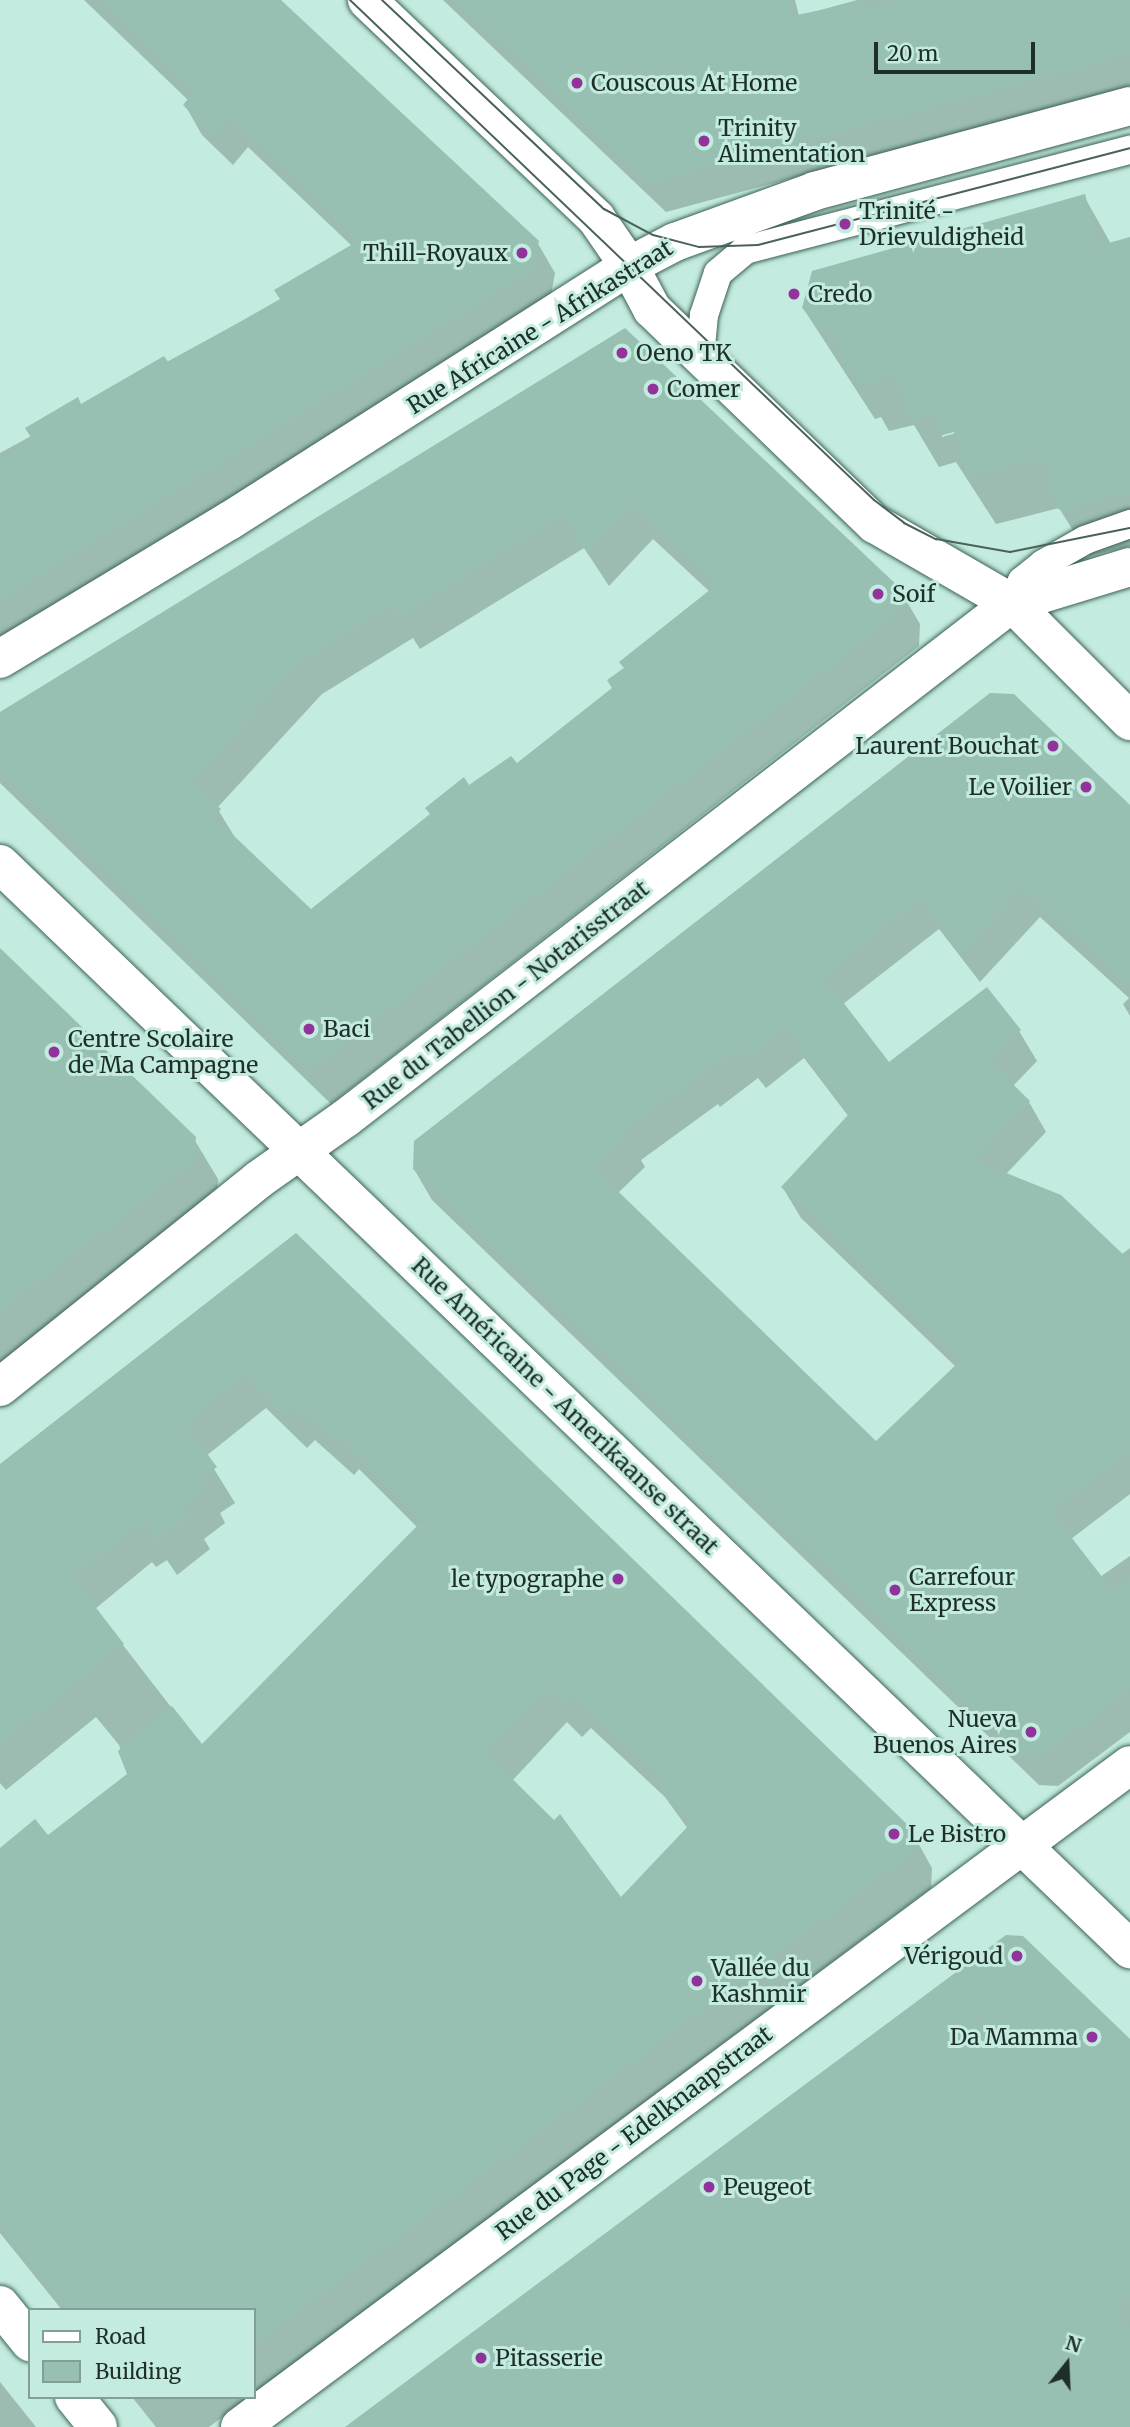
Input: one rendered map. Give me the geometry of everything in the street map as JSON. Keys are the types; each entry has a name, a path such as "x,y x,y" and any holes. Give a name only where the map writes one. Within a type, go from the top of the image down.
{"street":[{"path":"367,0 596,218 629,266 652,309 874,524 1012,603 1130,721"},
{"name":"Rue Africaine - Afrikastraat","path":"0,659 229,521 629,266 755,211 1130,106"},
{"name":"Rue du Tabellion - Notarisstraat","path":"0,1387 300,1150 1012,603 1130,567"},
{"name":"Rue Américaine - Amerikaanse straat","path":"0,864 1130,1949"},
{"name":"Rue du Page - Edelknaapstraat","path":"240,2427 1130,1765"},
{"path":"0,2305 28,2340"},
{"path":"76,2399 98,2427"}],"lane":[{"path":"700,356 704,314 718,273 745,250 1130,150"},
{"name":"Rue du Tabellion - Notarisstraat","path":"1012,603 1021,581 1042,564 1085,540 1130,524"}],"building":[{"path":"102,0 281,0 539,241 533,270 0,600 0,460 32,439 25,428 78,397 81,404 164,356 169,363 280,299 274,290 358,241 230,118 214,136 183,105 192,94"},
{"path":"455,0 788,0 792,16 864,1 866,9 900,0 1130,0 1130,55 648,183"},
{"path":"1085,194 1098,246 1130,237 1130,493 1062,511 1057,508 1044,458 967,478 954,432 939,436 933,415 910,421 896,376 860,385 856,370 846,373 838,342 802,308 812,271"},
{"path":"625,328 901,589 900,612 311,1071 0,770 0,712","holes":["633,506 716,585 619,662 624,668 607,680 612,688 517,763 511,756 469,785 464,777 425,808 430,814 311,909 214,817 221,809 190,782 303,660 392,605 399,617 563,515 588,554"]},
{"path":"990,693 1014,694 1130,805 1130,987 1022,888 961,953 920,900 823,976 889,1062 987,987 1021,1030 990,1062 1030,1101 974,1160 1061,1195 1130,1261 1130,1451 1051,1511 1113,1591 1130,1578 1130,1689 1041,1756 1020,1755 413,1169 414,1141","holes":["785,1028 850,1113 781,1187 961,1360 876,1441 595,1169 629,1136 624,1130 739,1049 747,1059"]},
{"name":"Centre Scolaire de Ma Campagne","path":"0,948 196,1137 194,1162 0,1311"},
{"path":"296,1233 914,1831 913,1853 256,2344 256,2308 65,2308 0,2226 0,1848 35,1819 48,1835 127,1774 118,1751 172,1706 202,1744 423,1520 339,1436 333,1441 294,1407 287,1415 245,1374 184,1423 217,1467 202,1478 207,1488 184,1505 191,1514 156,1542 146,1526 136,1533 131,1529 73,1578 124,1644 0,1744 0,1464","holes":["546,1689 562,1704 571,1695 662,1780 657,1786 693,1821 621,1897 560,1814 554,1820 486,1753"]},
{"path":"1006,1935 1023,1936 1130,2039 1130,2299 1116,2308 1130,2327 1130,2427 345,2427"}],"tram line":[{"path":"350,0 874,500 904,523 936,539 1010,552 1130,528"},
{"path":"382,0 604,209 653,235 699,247 758,245 1130,148"}],"place":[{"name":"Couscous At Home","path":"577,83"},
{"name":"Trinity Alimentation","path":"704,141"},
{"name":"Trinité - Drievuldigheid","path":"845,224"},
{"name":"Thill-Royaux","path":"522,253"},
{"name":"Credo","path":"794,294"},
{"name":"Oeno TK","path":"622,353"},
{"name":"Comer","path":"653,389"},
{"name":"Soif","path":"878,594"},
{"name":"Laurent Bouchat","path":"1053,746"},
{"name":"Le Voilier","path":"1086,787"},
{"name":"Baci","path":"309,1029"},
{"name":"Centre Scolaire de Ma Campagne","path":"54,1052"},
{"name":"le typographe","path":"618,1579"},
{"name":"Carrefour Express","path":"895,1590"},
{"name":"Nueva Buenos Aires","path":"1031,1732"},
{"name":"Le Bistro","path":"894,1834"},
{"name":"Vérigoud","path":"1017,1956"},
{"name":"Vallée du Kashmir","path":"697,1981"},
{"name":"Da Mamma","path":"1092,2037"},
{"name":"Peugeot","path":"709,2187"},
{"name":"Pitasserie","path":"481,2358"}]}
